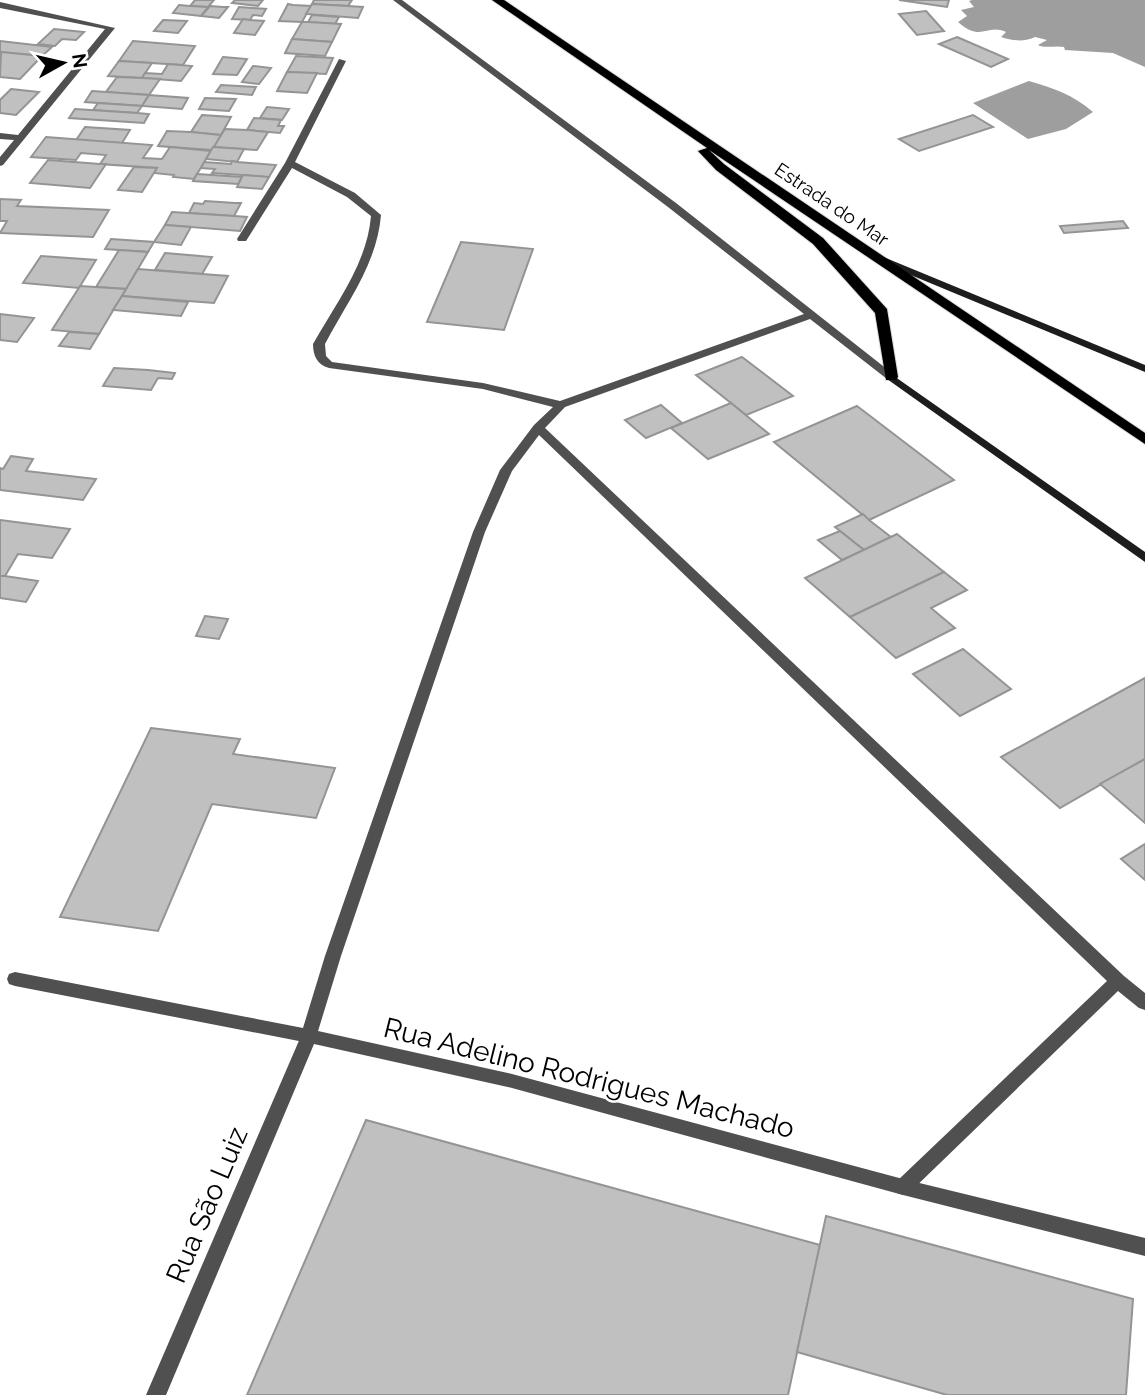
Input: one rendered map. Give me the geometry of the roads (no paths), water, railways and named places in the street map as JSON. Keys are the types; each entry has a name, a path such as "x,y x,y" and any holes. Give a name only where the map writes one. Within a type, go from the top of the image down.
{"main road":[{"name":"Estrada do Mar","path":"497,0 1145,440"},
{"path":"674,122 720,167 818,241 882,312 891,377 1145,558"},
{"path":"879,258 1145,369"}],"street":[{"path":"397,0 672,205 891,377"},
{"path":"0,5 111,29 0,163"},
{"path":"242,239 290,163 342,61"},
{"path":"0,136 21,138"},
{"path":"290,163 351,195 376,215 377,232 370,251 319,344 318,354 329,365 482,386 561,405 811,315"},
{"name":"Rua São Luiz","path":"156,1395 309,1036 333,956 479,532 506,470 538,428 561,405"},
{"path":"538,428 1118,981 1145,1003"},
{"name":"Rua Adelino Rodrigues Machado","path":"15,979 309,1036 512,1081 904,1187 1145,1247"},
{"path":"904,1187 1118,981"}]}
